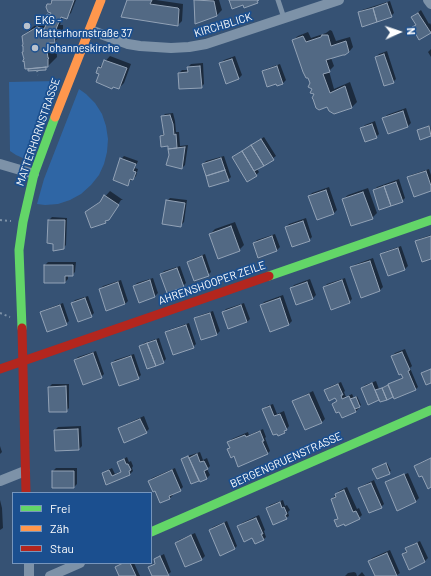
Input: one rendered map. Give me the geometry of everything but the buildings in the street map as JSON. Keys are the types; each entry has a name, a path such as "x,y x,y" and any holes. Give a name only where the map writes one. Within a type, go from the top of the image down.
{"street":[{"name":"MATTERHORNSTRASSE","path":"26,492 20,250 23,222 34,174 70,77 101,0"},
{"name":"KIRCHBLICK","path":"90,30 128,44 171,48 206,44 338,0"},
{"path":"428,0 431,4"},
{"path":"0,164 34,174"},
{"name":"AHRENSHOOPER ZEILE","path":"0,369 431,220"},
{"name":"BERGENGRUENSTRASSE","path":"152,532 431,410"},
{"path":"0,481 25,471"},
{"path":"29,564 29,576"},
{"path":"50,576 78,564"}],"lane":[{"path":"278,0 284,18"}],"path":[{"path":"56,30 74,37"},
{"path":"37,70 38,75"},
{"path":"0,220 12,221"},
{"path":"0,313 11,317"}],"shaded area":[{"path":"57,81 28,155 25,159 16,155 10,151 9,82"},
{"path":"79,89 95,103 102,114 106,126 108,139 104,164 99,175 81,194 58,204 37,204 44,179"}],"traffic: fast":[{"path":"22,328 19,250 23,222 34,174 55,117"},
{"path":"269,276 431,220"},
{"path":"152,532 431,410"}],"traffic: slow":[{"path":"55,117 101,0"}],"traffic: jam":[{"path":"0,369 269,276"},
{"path":"22,328 26,492"}],"place":[{"name":"EKG - Matterhornstraße 37","path":"27,26"},
{"name":"Johanneskirche","path":"35,48"}]}
